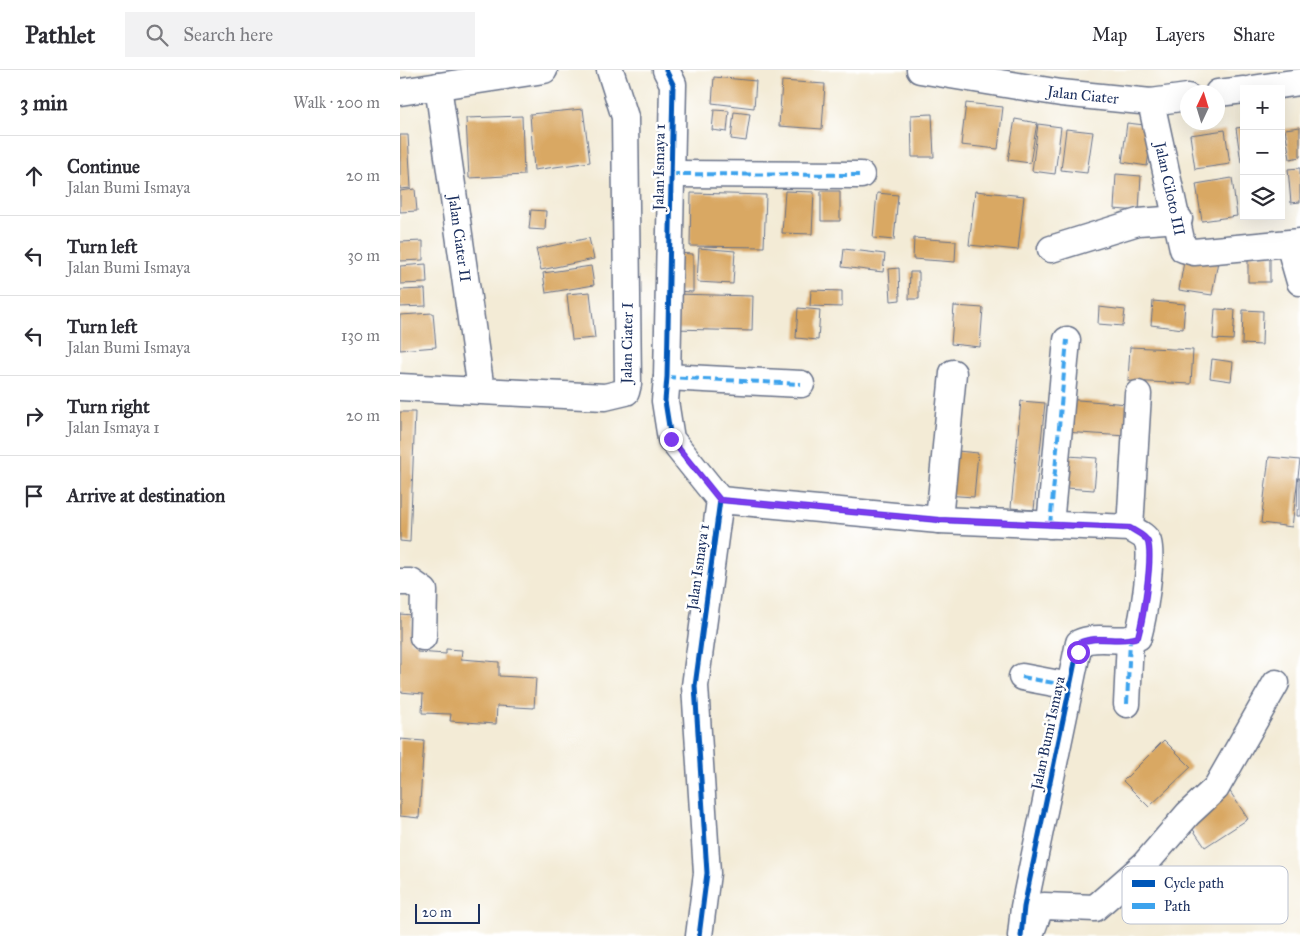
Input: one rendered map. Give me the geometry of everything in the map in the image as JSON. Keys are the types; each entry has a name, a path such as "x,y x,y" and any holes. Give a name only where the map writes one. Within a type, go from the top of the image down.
{"street":[{"path":"400,92 544,70"},
{"name":"Jalan Ciater I","path":"400,387 605,397 626,392 628,384 625,117 610,70"},
{"name":"Jalan Ismaya 1","path":"666,70 673,84 665,400 671,439 720,500 695,686 706,873 699,936"},
{"name":"Jalan Ciater","path":"920,70 1061,81 1151,102 1180,99"},
{"path":"1279,85 1300,82"},
{"name":"Jalan Ciater II","path":"438,86 480,390"},
{"path":"1225,92 1240,90"},
{"name":"Jalan Ciloto III","path":"1151,102 1179,219 1184,249 1194,252 1295,243"},
{"path":"671,174 861,175"},
{"path":"1051,249 1138,222 1179,219"},
{"path":"1295,243 1300,282"},
{"path":"1050,525 1067,340"},
{"path":"939,520 952,373"},
{"path":"667,377 801,384"},
{"path":"1130,528 1138,394"},
{"path":"720,500 939,520 1130,528 1141,534 1148,541 1149,556 1141,624 1138,637 1130,640 1127,704"},
{"path":"400,582 411,582 424,591 423,637"},
{"name":"Jalan Bumi Ismaya","path":"1021,936 1024,908 1079,643 1088,639 1130,640"},
{"path":"1022,677 1070,686"},
{"path":"1143,866 1188,814 1216,788 1276,684"},
{"path":"1021,936 1031,932 1040,908 1044,906 1096,908 1122,885"}],"building":[{"path":"714,77 756,81 754,108 712,103"},
{"path":"782,81 825,84 822,129 779,126"},
{"path":"966,103 1003,107 998,149 961,145"},
{"path":"583,109 590,162 534,170 530,114"},
{"path":"714,110 729,111 727,132 712,130"},
{"path":"734,112 750,114 746,141 731,139"},
{"path":"932,114 934,157 912,157 911,115"},
{"path":"522,116 524,175 469,178 466,118"},
{"path":"1015,119 1037,123 1030,163 1008,160"},
{"path":"1127,123 1153,126 1147,166 1122,162"},
{"path":"1038,124 1061,127 1055,174 1032,171"},
{"path":"1300,127 1300,157 1290,159 1285,129"},
{"path":"1236,128 1240,128 1240,155"},
{"path":"1066,129 1093,132 1087,173 1061,170"},
{"path":"1225,130 1230,164 1195,169 1190,135"},
{"path":"400,135 408,135 411,188 400,189"},
{"path":"1300,168 1300,202 1291,203 1288,169"},
{"path":"1116,174 1141,176 1139,211 1114,209"},
{"path":"1232,178 1237,216 1202,221 1196,184"},
{"path":"415,189 417,211 400,212 400,191"},
{"path":"785,191 814,192 812,234 782,233"},
{"path":"821,191 840,191 840,221 821,221"},
{"path":"975,191 1024,196 1018,250 969,245"},
{"path":"691,193 766,195 764,247 690,246"},
{"path":"877,193 898,195 894,240 873,238"},
{"path":"531,210 546,211 545,230 529,229"},
{"path":"589,238 594,259 541,270 536,249"},
{"path":"914,238 956,241 955,262 913,259"},
{"path":"423,241 423,260 400,261 400,242"},
{"path":"699,248 735,251 733,284 697,282"},
{"path":"844,249 885,254 883,272 842,267"},
{"path":"674,253 693,254 693,292 674,291"},
{"path":"1248,255 1270,255 1270,282 1248,282"},
{"path":"1185,256 1218,261 1212,295 1179,290"},
{"path":"426,264 427,283 400,284 400,266"},
{"path":"591,266 594,285 546,293 543,273"},
{"path":"899,268 900,300 891,301 889,269"},
{"path":"910,272 919,272 919,299 909,299"},
{"path":"425,289 426,306 400,307 400,290"},
{"path":"811,290 842,291 842,307 810,306"},
{"path":"590,292 595,338 572,340 567,294"},
{"path":"675,294 753,296 752,331 674,329"},
{"path":"1153,301 1185,304 1183,329 1151,325"},
{"path":"954,306 983,308 980,347 951,344"},
{"path":"1099,307 1125,310 1123,326 1098,324"},
{"path":"798,308 820,310 818,340 796,338"},
{"path":"1215,309 1235,310 1233,340 1213,339"},
{"path":"1243,310 1263,311 1262,345 1242,344"},
{"path":"433,313 436,347 400,350 400,315"},
{"path":"1130,347 1193,350 1191,384 1128,381"},
{"path":"1212,359 1233,362 1231,381 1210,378"},
{"path":"1066,399 1128,404 1126,436 1064,432"},
{"path":"1021,401 1045,403 1034,510 1011,508"},
{"path":"400,412 415,412 410,542 400,541"},
{"path":"947,450 978,453 974,497 944,495"},
{"path":"1068,456 1097,458 1094,490 1066,488"},
{"path":"1269,457 1300,460 1292,527 1261,523"},
{"path":"1298,478 1300,478 1300,516 1297,516"},
{"path":"400,614 412,615 410,642 418,642 417,652 446,654 446,649 462,650 461,659 499,662 499,676 536,678 534,708 497,706 496,724 450,721 451,714 422,713 423,694 400,692"},
{"path":"400,739 424,741 419,818 400,816"},
{"path":"1164,740 1191,767 1149,807 1123,781"},
{"path":"1229,790 1248,819 1205,847 1186,819"}],"marked path":[{"path":"671,174 861,175"},
{"path":"1050,525 1067,340"},
{"path":"667,377 801,384"},
{"path":"1127,704 1130,640"},
{"path":"1022,677 1070,686"}],"cycle path":[{"path":"666,70 673,84 665,401 671,439 720,500 695,686 707,873 699,936"},
{"path":"720,500 939,520 1130,528 1147,540 1149,550 1148,575 1145,604 1138,637 1123,640 1093,639 1079,643 1024,907 1021,936"}],"route":[{"path":"671,439 720,500 939,520 1130,528 1141,534 1148,541 1149,556 1138,637 1130,640 1088,639 1079,643 1078,652"}]}
